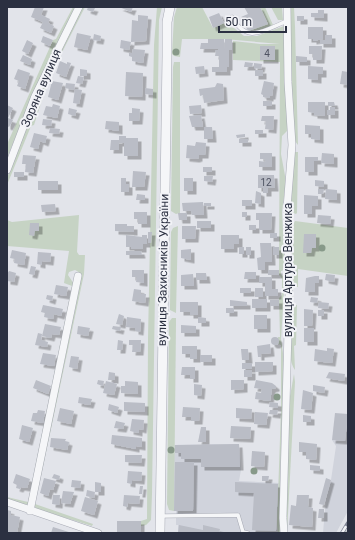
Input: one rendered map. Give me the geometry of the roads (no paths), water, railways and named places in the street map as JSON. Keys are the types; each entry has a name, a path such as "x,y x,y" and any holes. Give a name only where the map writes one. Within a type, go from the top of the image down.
{"street":[{"name":"Зоряна вулиця","path":"7,170 35,96 79,7"},
{"name":"вулиця Захисників України","path":"160,533 166,56 167,22 170,7"},
{"name":"вулиця Артура Венжика","path":"284,533 282,518 289,293 287,208 292,145 288,82 287,7"},
{"path":"30,511 78,276"},
{"path":"7,502 98,533"}],"lane":[{"path":"232,18 238,28 247,34 260,33 288,21"},
{"path":"161,516 238,515 243,532 248,533"}],"railway":[{"path":"342,533 348,523"}]}
